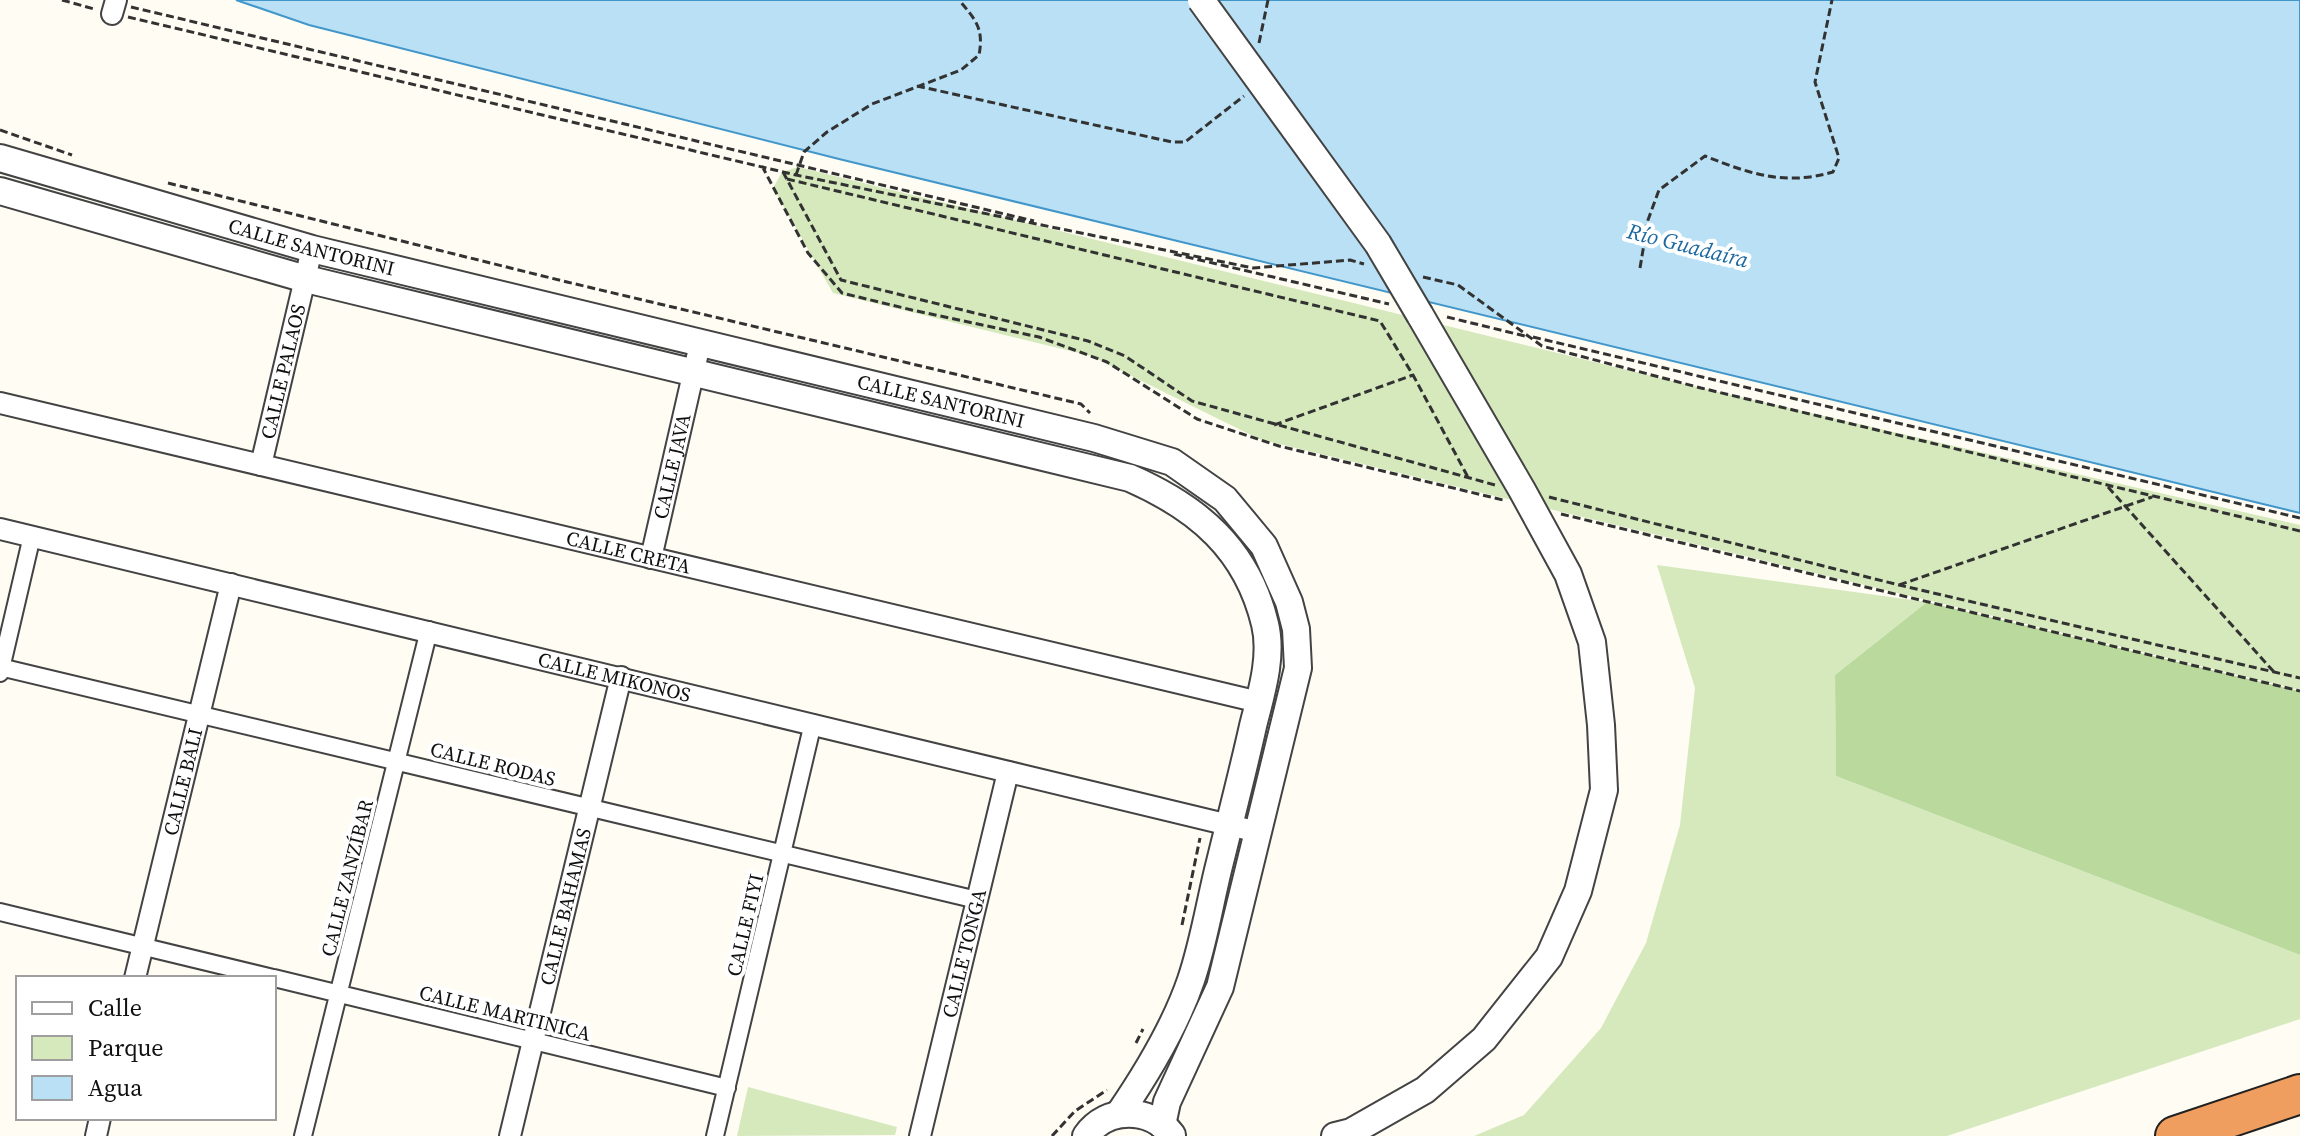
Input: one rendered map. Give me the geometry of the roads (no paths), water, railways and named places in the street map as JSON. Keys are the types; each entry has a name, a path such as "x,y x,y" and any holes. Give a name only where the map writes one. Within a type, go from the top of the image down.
{"highway":[{"path":"2175,1136 2300,1094"}],"street":[{"path":"1201,0 1378,244 1411,311 1522,490 1568,574 1592,642 1604,790 1578,891 1549,957 1484,1039 1425,1090 1351,1132 1335,1136"},
{"name":"CALLE SANTORINI","path":"0,158 312,249 1094,438 1172,462 1225,499 1264,546 1289,602 1296,629 1298,668 1220,987 1167,1102 1168,1130"},
{"name":"CALLE SANTORINI","path":"0,191 306,279 1130,478 1192,510 1217,533 1256,594 1266,627 1267,651 1259,702 1217,822 1190,981 1143,1080 1119,1114"},
{"name":"CALLE PALAOS","path":"261,465 312,249"},
{"name":"CALLE JAVA","path":"651,558 700,344"},
{"name":"CALLE CRETA","path":"0,403 1259,702"},
{"name":"CALLE MIKONOS","path":"0,529 1258,832"},
{"path":"0,669 32,536"},
{"name":"CALLE BALI","path":"136,976 231,584"},
{"name":"CALLE ZANZÍBAR","path":"303,1136 429,630"},
{"name":"CALLE RODAS","path":"0,669 397,760 977,900"},
{"name":"CALLE BAHAMAS","path":"510,1136 621,677"},
{"name":"CALLE FIYI","path":"715,1136 813,723"},
{"name":"CALLE TONGA","path":"920,1136 1008,772"},
{"name":"CALLE MARTINICA","path":"0,912 265,976"},
{"name":"CALLE MARTINICA","path":"276,979 727,1088"},
{"path":"1086,1136 1104,1120 1119,1114 1135,1113 1151,1118 1168,1130"}],"water":[{"name":"Río Guadaíra","path":"236,0 2300,0 2300,513 839,159 309,25"}]}
